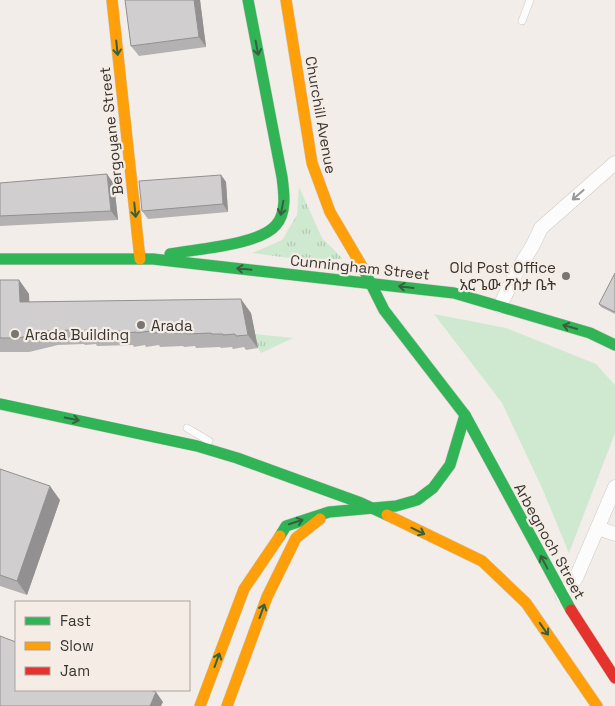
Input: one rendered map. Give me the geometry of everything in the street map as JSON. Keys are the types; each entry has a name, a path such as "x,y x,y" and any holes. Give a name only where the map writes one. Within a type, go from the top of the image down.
{"main road":[{"name":"Bergoyane Street","path":"112,0 140,259"},
{"name":"Cunningham Street","path":"0,259 153,258 254,238 269,232 277,225 283,210 284,195 276,143 248,0"},
{"name":"Churchill Avenue","path":"286,0 312,163 330,212 360,262 384,310 465,416"},
{"name":"Cunningham Street","path":"153,258 454,293 590,333 615,345"},
{"path":"0,404 198,446 237,458 374,509 482,561 526,603 597,706"},
{"path":"200,706 246,585 286,526 329,512 396,506 417,500 432,488 450,465 465,416"},
{"name":"Arbegnoch Street","path":"465,416 562,595 615,678"},
{"path":"227,706 267,597 296,538 329,512"}],"street":[{"path":"500,306 541,228 615,163"},
{"path":"562,595 576,578 615,487"},
{"path":"598,528 615,534"}],"lane":[{"path":"522,21 530,0"},
{"path":"187,428 237,458"}],"green space":[{"path":"299,187 322,238 343,259 297,259 252,253 282,240 297,215"},
{"path":"434,314 506,328 596,364 615,385 615,433 569,553 542,488 502,403"},
{"path":"255,334 293,338 261,353"}],"building":[{"path":"125,0 194,0 199,37 131,46"},
{"path":"107,174 111,211 0,216 0,183"},
{"path":"221,175 223,204 142,211 139,181"},
{"path":"615,273 615,312 599,304"},
{"path":"0,280 19,280 20,302 241,299 248,335 150,333 150,331 125,333 124,331 87,332 87,330 75,332 75,330 48,331 19,338 0,338"},
{"path":"0,469 50,486 17,581 0,575"},
{"path":"0,636 15,642 15,691 156,692 150,706 0,706"}],"traffic: fast":[{"path":"170,254 242,242 268,232 276,225 282,215 284,202 282,177 248,0"},
{"path":"0,259 153,259 454,293 590,333 615,345"},
{"path":"363,268 384,310 465,415 571,610"},
{"path":"0,404 197,446 237,458 361,503 387,515"},
{"path":"280,536 286,526 329,512 396,506 417,500 433,488 450,465 465,415"}],"traffic: slow":[{"path":"112,0 140,259"},
{"path":"286,0 312,163 330,212 363,268"},
{"path":"387,515 482,561 526,603 597,706"},
{"path":"227,706 267,597 296,538 320,519"},
{"path":"200,706 244,589 280,536"}],"traffic: jam":[{"path":"571,610 615,678"}],"place":[{"name":"Old Post Office አሮጌው ፖስታ ቤት","path":"566,276"},
{"name":"Arada","path":"141,325"},
{"name":"Arada Building","path":"15,334"}]}
